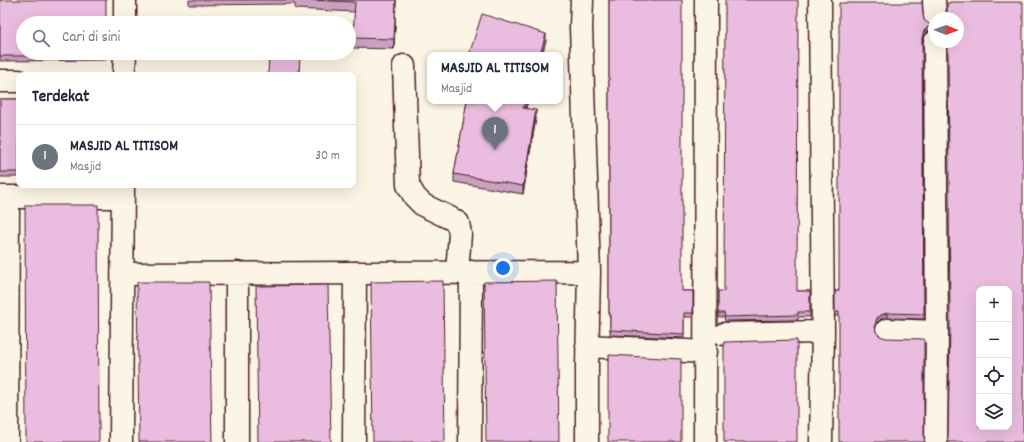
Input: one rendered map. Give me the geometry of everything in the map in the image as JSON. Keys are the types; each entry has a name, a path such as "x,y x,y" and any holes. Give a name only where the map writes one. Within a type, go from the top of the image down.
{"street":[{"path":"125,0 125,16"},
{"path":"582,0 581,27 589,272 587,442"},
{"path":"705,442 706,0"},
{"path":"820,0 823,332 821,442"},
{"path":"934,0 935,12"},
{"path":"935,48 937,332 936,442"},
{"path":"124,72 125,60"},
{"path":"404,66 408,185 415,197 423,205 458,223 460,234 464,272 470,442"},
{"path":"0,81 16,81"},
{"path":"7,442 4,197 123,191 121,442"},
{"path":"123,274 589,272"},
{"path":"237,273 238,442"},
{"path":"354,442 355,273"},
{"path":"887,330 937,332"},
{"path":"724,334 823,332"},
{"path":"587,346 706,352"}],"building":[{"path":"0,0 106,0 106,16 16,16 16,56 0,56"},
{"path":"311,0 396,0 394,39 356,38 355,2"},
{"path":"609,0 682,0 682,291 693,291 693,313 684,313 684,334 610,330"},
{"path":"725,0 798,0 797,291 810,291 810,312 798,312 798,315 725,317 724,313 718,313 718,291 724,291"},
{"path":"1023,2 1023,442 947,442 950,327 948,48 964,48 964,12 947,12 947,3"},
{"path":"839,3 922,3 924,20 928,23 928,27 924,31 922,38 924,314 887,313 877,318 875,325 876,332 880,336 886,338 924,339 925,442 839,442 839,312 835,312 835,291 839,291"},
{"path":"482,14 546,34 541,52 470,52"},
{"path":"269,60 300,60 299,72 268,72"},
{"path":"0,99 16,99 16,172 0,172"},
{"path":"466,104 525,104 523,108 536,110 523,186 454,174"},
{"path":"25,205 98,205 99,442 26,442"},
{"path":"443,281 445,442 373,442 371,282"},
{"path":"557,281 559,442 486,442 484,282"},
{"path":"137,282 209,282 212,442 139,442"},
{"path":"328,285 331,442 258,442 256,286"},
{"path":"797,340 797,442 724,442 724,342"},
{"path":"609,355 681,359 681,442 608,442"}],"place":[{"name":"MASJID AL TITISOM","path":"495,150"}]}
